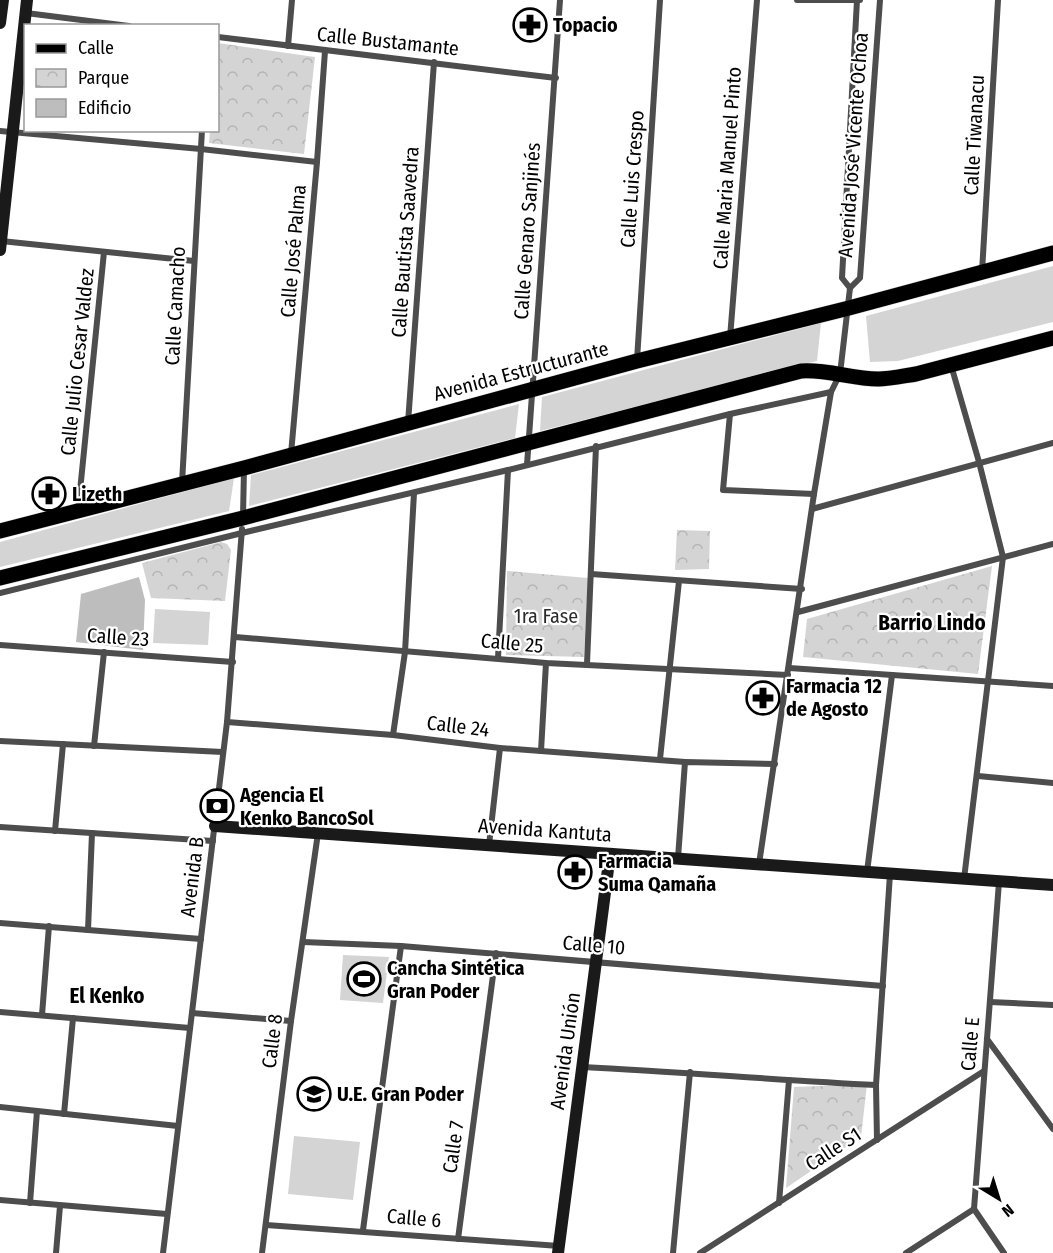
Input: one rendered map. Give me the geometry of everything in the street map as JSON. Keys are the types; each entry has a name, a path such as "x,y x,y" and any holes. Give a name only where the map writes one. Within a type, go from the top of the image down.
{"main road":[{"name":"Avenida Estructurante","path":"0,531 1053,253"},
{"path":"0,578 242,525 528,443 801,371 816,370 877,379 916,374 1053,338"}],"street":[{"path":"0,23 3,0"},
{"path":"288,46 292,0"},
{"name":"Calle Genaro Sanjinés","path":"527,465 560,0"},
{"name":"Calle Luis Crespo","path":"637,361 660,0"},
{"name":"Calle Maria Manuel Pinto","path":"730,338 757,0"},
{"path":"759,865 802,589 814,494 831,392 840,374 850,288 842,278 858,0 797,0"},
{"name":"Avenida José Vicente Ochoa","path":"850,288 860,278 880,0"},
{"name":"Calle Tiwanacu","path":"982,272 998,0"},
{"path":"25,24 27,6 119,24"},
{"path":"24,35 1,245 194,261"},
{"name":"Calle Bustamante","path":"219,37 556,78"},
{"name":"Calle José Palma","path":"291,454 317,162 324,51"},
{"name":"Calle Bautista Saavedra","path":"408,423 434,62"},
{"path":"0,131 24,132"},
{"path":"25,132 201,148 317,162"},
{"name":"Calle Camacho","path":"182,484 202,132"},
{"name":"Calle Julio Cesar Valdez","path":"78,511 104,252"},
{"path":"951,365 1003,557 964,879"},
{"path":"0,593 242,525 414,493 596,446 831,392"},
{"path":"730,414 723,490 814,494"},
{"path":"812,510 1053,443"},
{"path":"587,664 596,446"},
{"name":"Avenida B","path":"163,1253 227,722 235,637 244,468"},
{"path":"498,658 508,470"},
{"path":"393,735 405,652 414,493"},
{"path":"798,612 1053,544"},
{"path":"591,574 802,589"},
{"path":"660,759 678,581"},
{"name":"Calle 25","path":"235,637 546,663 892,675 1053,686"},
{"name":"Calle 23","path":"0,645 233,662"},
{"path":"94,746 104,652"},
{"path":"541,751 546,663"},
{"path":"867,872 892,675"},
{"name":"Calle 24","path":"227,722 393,735 500,748 685,762 775,765"},
{"path":"0,741 223,752"},
{"path":"55,831 63,744"},
{"path":"489,846 500,748"},
{"path":"678,859 685,762"},
{"path":"978,776 1053,783"},
{"name":"Avenida Kantuta","path":"215,826 1053,885"},
{"path":"0,827 213,841"},
{"path":"88,930 92,833"},
{"name":"Calle 8","path":"262,1253 291,1021 318,834"},
{"name":"Avenida Unión","path":"558,1250 610,854"},
{"path":"877,1140 876,1085 891,874"},
{"name":"Calle E","path":"974,1209 999,882"},
{"path":"0,923 201,939"},
{"path":"42,1015 49,926"},
{"name":"Calle 10","path":"303,942 496,953 883,986"},
{"path":"363,1230 401,946"},
{"name":"Calle 7","path":"458,1239 496,953"},
{"path":"990,1002 1053,1005"},
{"path":"0,1012 190,1028"},
{"path":"192,1013 291,1021"},
{"path":"64,1114 73,1018"},
{"path":"987,1039 1052,1126"},
{"path":"583,1067 876,1085"},
{"name":"Calle S1","path":"700,1253 984,1071"},
{"path":"673,1253 690,1072"},
{"path":"779,1203 789,1080"},
{"path":"0,1107 178,1126"},
{"path":"30,1203 37,1111"},
{"path":"0,1200 167,1214"},
{"path":"56,1253 60,1206"},
{"path":"906,1253 974,1209 1004,1253"},
{"name":"Calle 6","path":"266,1225 363,1230 558,1250"}],"green space":[{"path":"219,43 315,57 304,154 209,143 210,132 219,132"},
{"path":"1053,266 1053,322 898,361 870,362 866,316"},
{"path":"821,323 817,361 540,431 542,397"},
{"path":"519,404 515,438 249,506 251,475"},
{"path":"234,478 229,511 0,567 0,542"},
{"path":"677,530 710,531 709,569 675,570"},
{"path":"221,542 227,544 231,550 225,601 151,598 142,563"},
{"path":"992,566 978,674 803,657 807,619"},
{"name":"1ra Fase","path":"507,571 588,578 584,657 506,655"},
{"path":"155,609 210,612 208,645 153,643"},
{"name":"Cancha Sintética Gran Poder","path":"343,955 389,957 383,1003 340,1000"},
{"path":"867,1084 861,1137 786,1188 794,1087"},
{"path":"294,1136 360,1142 353,1200 288,1194"}],"building":[{"path":"139,577 145,600 143,650 76,642 81,594"}],"place":[{"name":"Topacio","path":"530,25"},
{"name":"Lizeth","path":"49,494"},
{"name":"Farmacia 12 de Agosto","path":"763,698"},
{"name":"Agencia El Kenko BancoSol","path":"217,806"},
{"name":"Farmacia Suma Qamaña","path":"575,872"},
{"name":"Cancha Sintética Gran Poder","path":"364,979"},
{"name":"U.E. Gran Poder","path":"314,1094"}],"district":[{"name":"Barrio Lindo","path":"932,623"},
{"name":"El Kenko","path":"107,996"}]}
